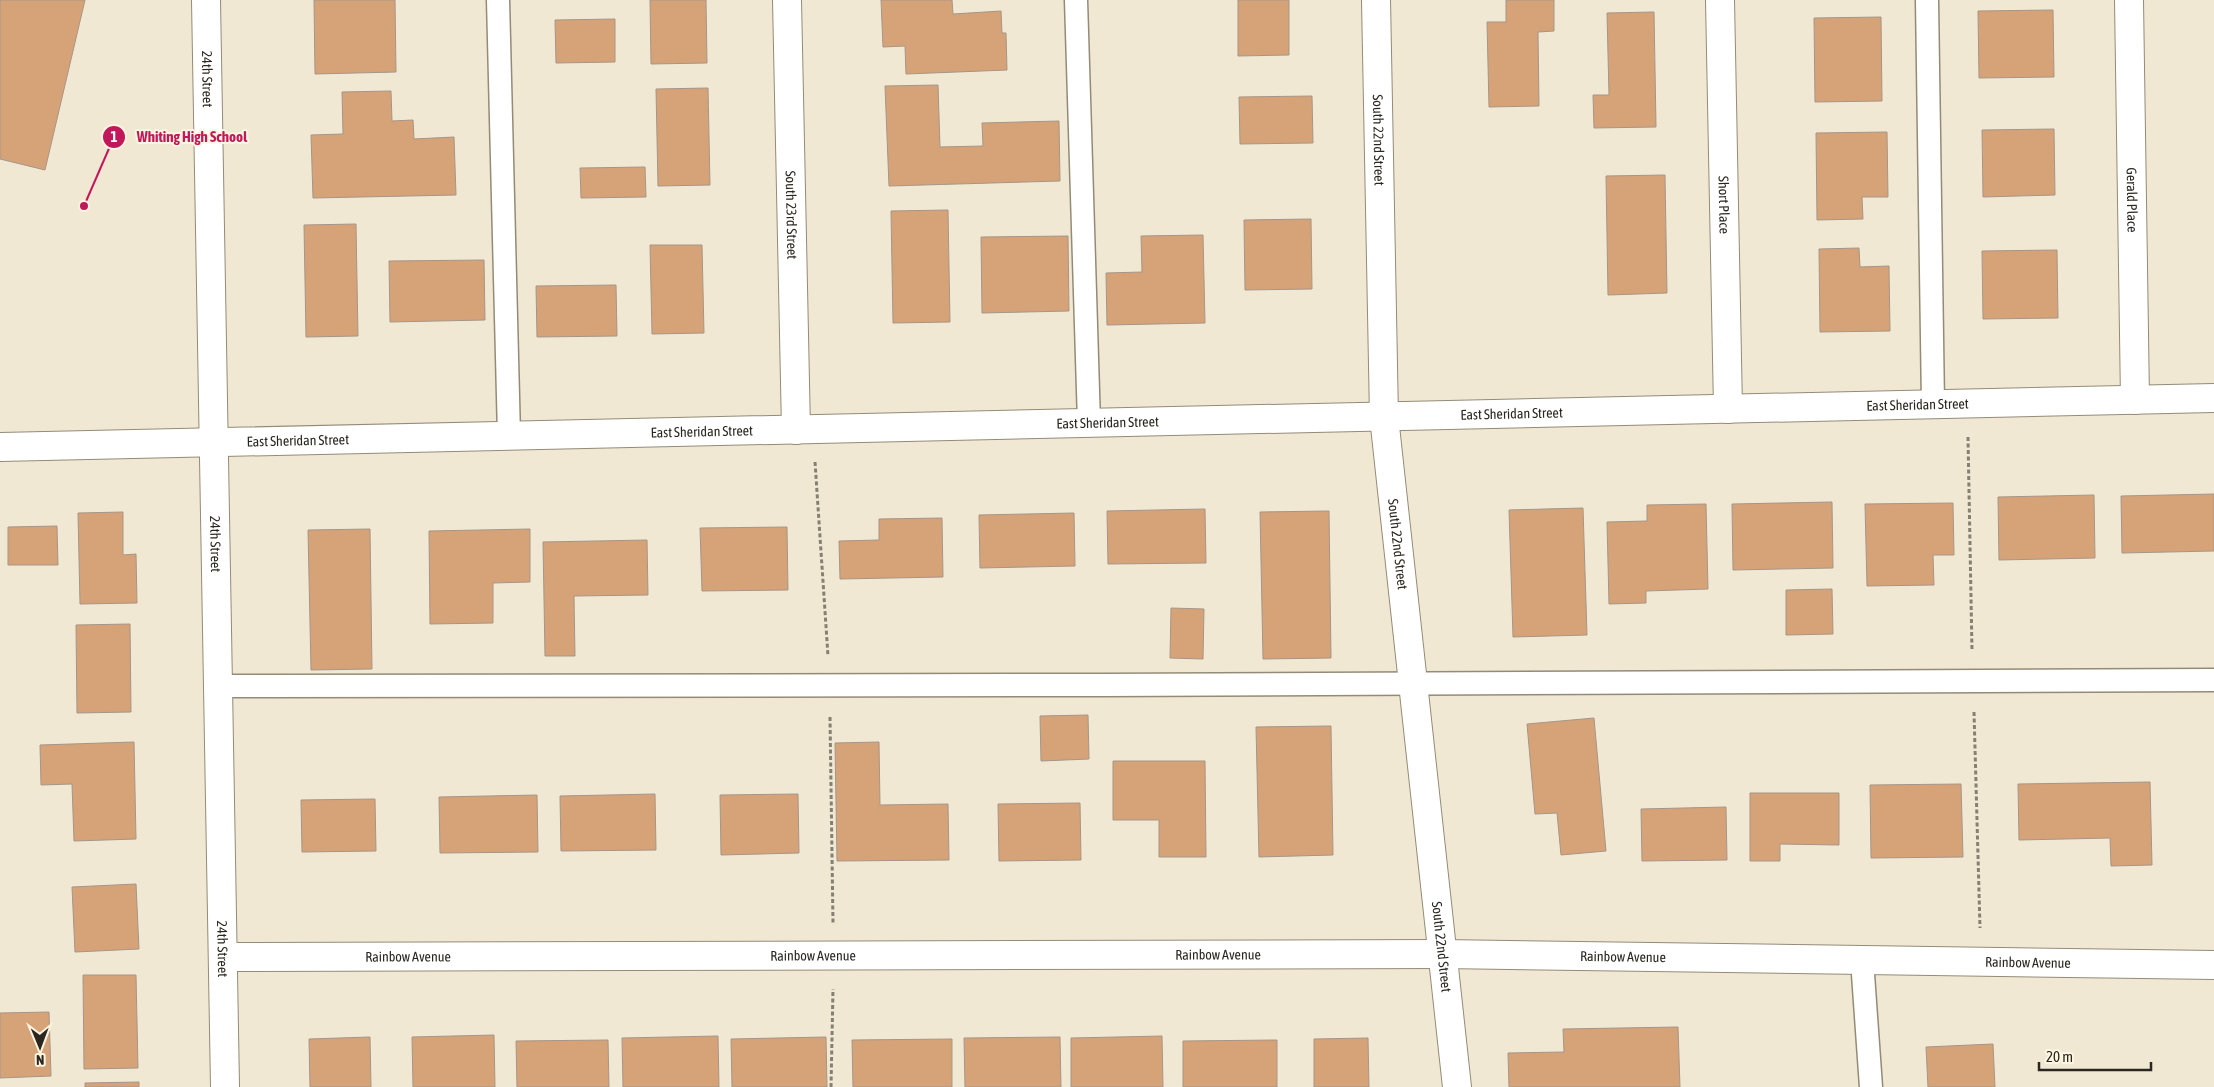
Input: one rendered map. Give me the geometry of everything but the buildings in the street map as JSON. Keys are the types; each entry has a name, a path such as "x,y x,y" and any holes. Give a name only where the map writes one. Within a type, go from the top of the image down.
{"street":[{"name":"24th Street","path":"206,0 225,1087"},
{"name":"South 23rd Street","path":"787,0 804,429"},
{"name":"South 22nd Street","path":"1376,0 1384,417 1457,1087"},
{"name":"Short Place","path":"1720,0 1728,409"},
{"name":"Gerald Place","path":"2129,0 2135,400"},
{"name":"East Sheridan Street","path":"0,447 2214,398"},
{"name":"Rainbow Avenue","path":"222,957 1442,954 2214,965"}],"lane":[{"path":"498,0 509,436"},
{"path":"1076,0 1089,423"},
{"path":"1927,0 1933,405"},
{"path":"218,686 830,686 2214,680"},
{"path":"1862,960 1871,1087"}],"path":[{"path":"804,429 830,686 833,956 831,1087"}],"place":[{"name":"Whiting High School","path":"84,206"}]}
